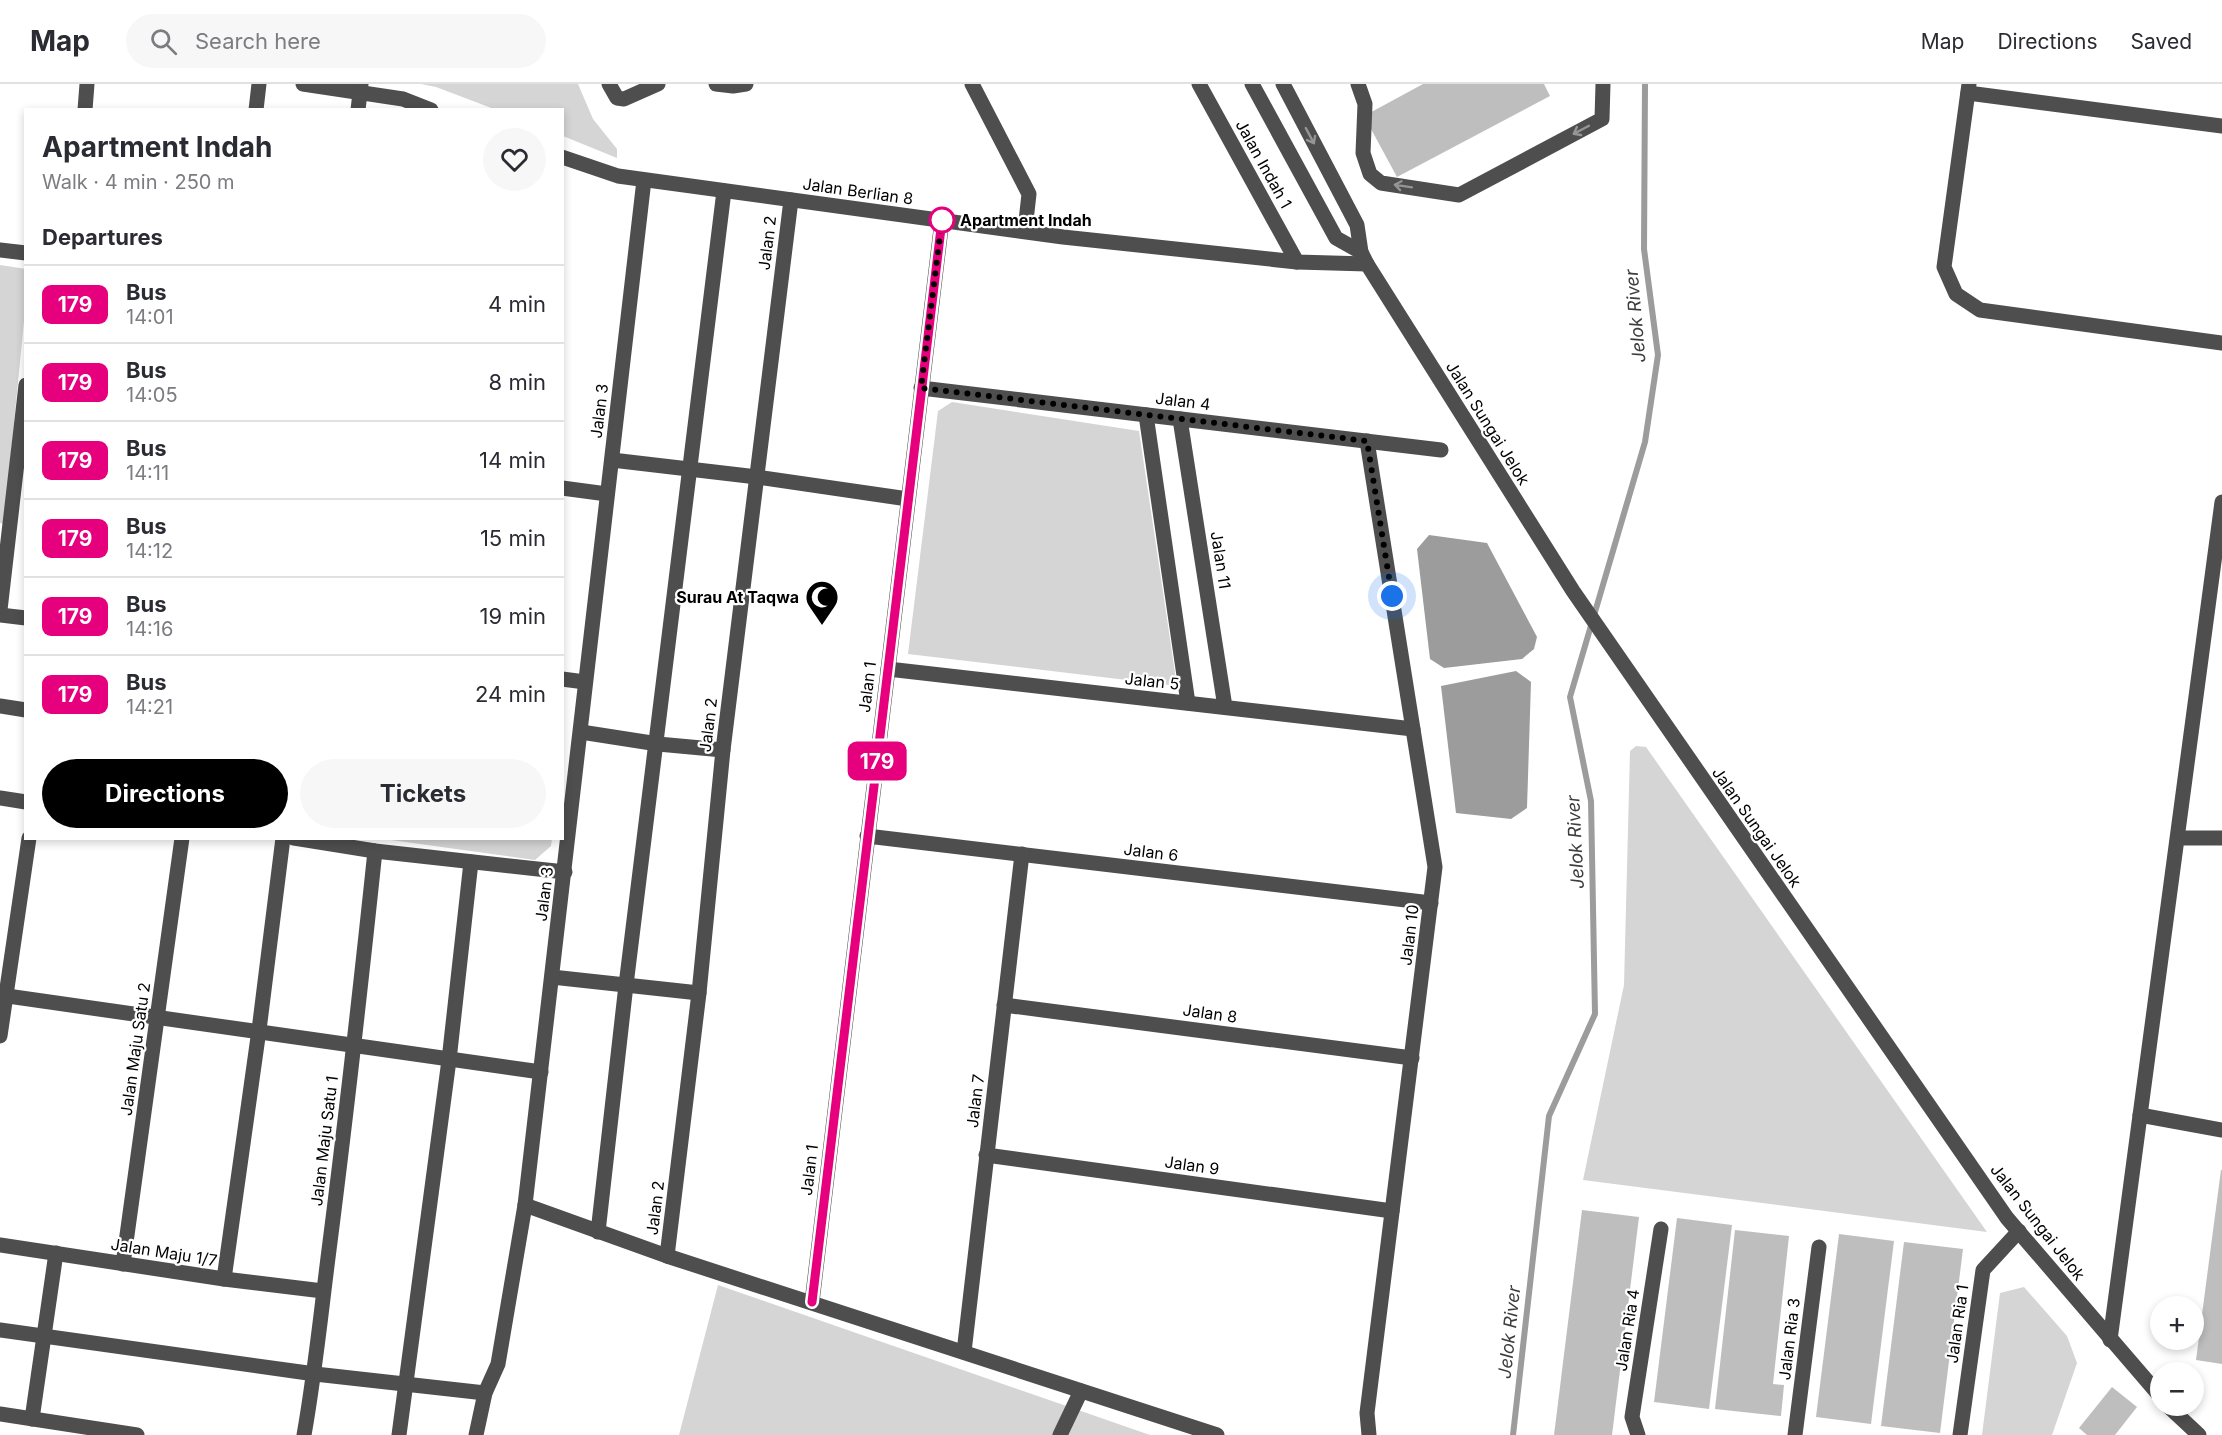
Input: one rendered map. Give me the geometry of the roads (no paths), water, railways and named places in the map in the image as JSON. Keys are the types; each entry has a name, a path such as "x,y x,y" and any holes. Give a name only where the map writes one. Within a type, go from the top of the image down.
{"street":[{"path":"85,108 87,84"},
{"path":"256,108 259,84"},
{"path":"303,84 360,88 403,99 426,108"},
{"path":"609,84 617,98 624,99 658,84"},
{"path":"716,84 733,87 746,84"},
{"path":"972,84 1029,194 1025,230"},
{"name":"Jalan Indah 1","path":"1198,84 1297,262"},
{"name":"Jalan Sungai Jelok","path":"1252,84 1336,238 1364,258"},
{"name":"Jalan Sungai Jelok","path":"1283,84 1357,225 1364,258 1573,591 2000,1208 2150,1385"},
{"path":"1358,84 1365,104 1363,153 1370,174 1381,183 1459,195 1602,119 1603,84"},
{"path":"358,108 360,88"},
{"path":"2222,126 1969,89 1944,267 1956,294 1980,310 2222,343"},
{"name":"Jalan Berlian 8","path":"564,158 618,176 1063,237 1297,262 1364,258"},
{"name":"Jalan 3","path":"476,1435 485,1393 498,1364 525,1205 644,180"},
{"path":"598,1232 626,985 658,744 724,190"},
{"name":"Jalan 2","path":"667,1256 699,993 723,750 791,200"},
{"name":"Jalan 1","path":"812,1302 942,220"},
{"path":"0,250 24,253"},
{"name":"Jalan 4","path":"921,388 1442,450"},
{"path":"0,610 24,402"},
{"path":"1146,415 1188,703"},
{"name":"Jalan 11","path":"1180,419 1225,707"},
{"name":"Jalan 10","path":"1367,441 1435,867 1367,1413 1369,1435"},
{"path":"612,460 757,477 908,499"},
{"path":"564,488 606,494"},
{"path":"2110,1340 2179,838 2222,502"},
{"path":"0,615 24,618"},
{"name":"Jalan 5","path":"888,669 1413,729"},
{"path":"564,679 585,682"},
{"path":"0,706 24,710"},
{"path":"581,732 658,744 723,750"},
{"path":"0,798 24,802"},
{"name":"Jalan 6","path":"867,836 1431,903"},
{"path":"2179,838 2222,838"},
{"path":"0,1036 3,995 29,840"},
{"name":"Jalan Maju Satu 2","path":"123,1264 182,840"},
{"path":"224,1279 260,1030 283,840"},
{"path":"313,840 375,851 565,872"},
{"name":"Jalan Maju Satu 1","path":"304,1435 315,1374 323,1291 355,1044 375,851"},
{"name":"Jalan 7","path":"964,1352 1022,854"},
{"path":"399,1435 449,1060 471,862"},
{"path":"552,977 699,993"},
{"path":"3,995 541,1072"},
{"name":"Jalan 8","path":"1004,1005 1412,1058"},
{"path":"2140,1115 2222,1130"},
{"name":"Jalan 9","path":"987,1155 1392,1210"},
{"path":"525,1205 667,1256 1217,1435"},
{"name":"Jalan Ria 4","path":"1638,1435 1632,1417 1661,1229"},
{"name":"Jalan Ria 1","path":"1960,1435 1983,1270 2019,1231"},
{"name":"Jalan Maju 1/7","path":"0,1245 224,1279 323,1291"},
{"name":"Jalan Ria 3","path":"1795,1435 1819,1247"},
{"path":"32,1419 56,1253"},
{"path":"0,1330 315,1374 485,1393"},
{"path":"1060,1435 1081,1391"},
{"path":"0,1414 137,1435"},
{"path":"2179,1416 2199,1435"}],"waterway":[{"name":"Jelok River","path":"1513,1435 1549,1116 1595,1014 1591,801 1570,697 1645,442 1658,355 1644,249 1645,84"}],"place":[{"name":"Apartment Indah","path":"942,220"},
{"name":"Surau At Taqwa","path":"822,626"}]}
